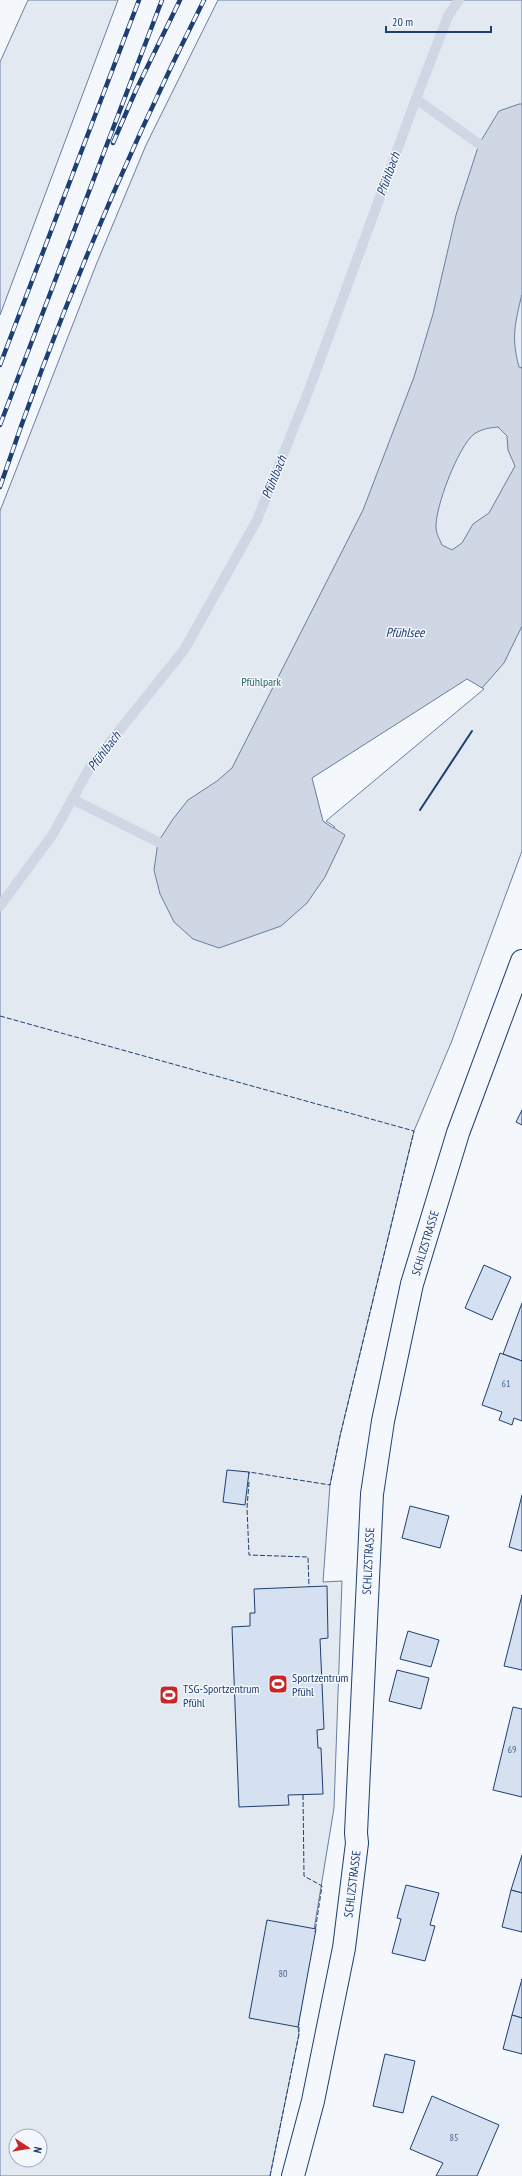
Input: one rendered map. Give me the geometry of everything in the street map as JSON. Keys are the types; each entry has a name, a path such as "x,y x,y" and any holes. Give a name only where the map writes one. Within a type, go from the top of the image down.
{"street":[{"name":"SCHLIZSTRASSE","path":"293,2176 313,2101 344,1948 357,1843 356,1833 367,1574 372,1494 383,1421 412,1284 455,1140 522,962"}],"green space":[{"path":"28,0 118,0 0,315 0,62"},
{"name":"Pfühlpark","path":"218,0 522,0 522,851 451,1043 414,1131 340,1436 330,1485 323,1582 342,1581 334,1808 298,2027 299,2034 270,2176 0,2176 0,511 96,265 146,145"}],"water":[{"name":"Pfühlsee","path":"522,104 522,294 516,322 515,347 519,367 522,368 522,626 504,663 482,688 323,821 345,835 325,877 307,903 281,926 219,948 193,939 174,922 160,894 154,870 158,842 188,800 217,781 232,768 363,510 414,377 433,314 456,215 479,144 499,111","holes":["498,427 507,436 508,450 515,466 489,513 473,524 462,543 452,550 442,545 436,530 439,506 443,492 461,451 474,434 488,428"]}],"pier":[{"path":"467,679 484,689 326,821 335,827 333,828 323,821 312,778"}],"building":[{"path":"522,1110 522,1125 516,1122"},
{"path":"484,1265 511,1277 492,1320 465,1308"},
{"path":"522,1303 522,1361 503,1354"},
{"path":"500,1353 522,1361 522,1421 514,1418 512,1425 499,1420 502,1412 482,1405"},
{"path":"227,1470 249,1472 245,1505 223,1502"},
{"path":"522,1495 522,1551 509,1547"},
{"path":"410,1506 449,1516 440,1548 402,1538"},
{"name":"Sportzentrum Pfühl","path":"327,1586 328,1638 320,1639 324,1729 317,1730 318,1748 321,1748 323,1794 288,1795 289,1805 239,1807 232,1627 250,1626 250,1613 255,1613 254,1589"},
{"path":"522,1595 522,1670 504,1666"},
{"path":"408,1631 439,1640 431,1667 400,1659"},
{"path":"397,1670 429,1678 421,1709 389,1701"},
{"path":"513,1707 522,1709 522,1797 493,1790"},
{"path":"522,1855 522,1893 511,1890"},
{"path":"406,1885 439,1893 430,1925 435,1926 425,1961 392,1953 401,1919 397,1918"},
{"path":"511,1890 522,1893 522,1932 502,1927"},
{"path":"267,1920 316,1929 298,2027 249,2018"},
{"path":"522,1979 522,2018 512,2015"},
{"path":"512,2015 522,2018 522,2054 503,2049"},
{"path":"385,2054 415,2061 403,2113 373,2106"},
{"path":"432,2096 499,2125 477,2176 436,2176 443,2163 410,2149"}],"waterway":[{"name":"Pfühlbach","path":"0,906 53,834 90,767 184,650 257,520 310,387 448,16 459,0"},
{"path":"416,99 479,144"},
{"path":"72,799 158,842"}],"railway":[{"path":"0,365 139,0"},
{"path":"0,425 162,0"},
{"path":"113,143 136,90 180,0"},
{"path":"0,487 44,363 93,240 147,119 204,0"}],"fence":[{"path":"0,1016 414,1131 340,1436 330,1485 249,1472 249,1474"},
{"path":"249,1482 247,1508 249,1555 308,1557 309,1587"},
{"path":"303,1795 304,1876 322,1886 315,1932"},
{"path":"270,2176 299,2034 299,2024"}],"wall":[{"path":"420,810 472,731"}],"place":[{"name":"Sportzentrum Pfühl","path":"278,1684"},
{"name":"TSG-Sportzentrum Pfühl","path":"169,1695"}]}
